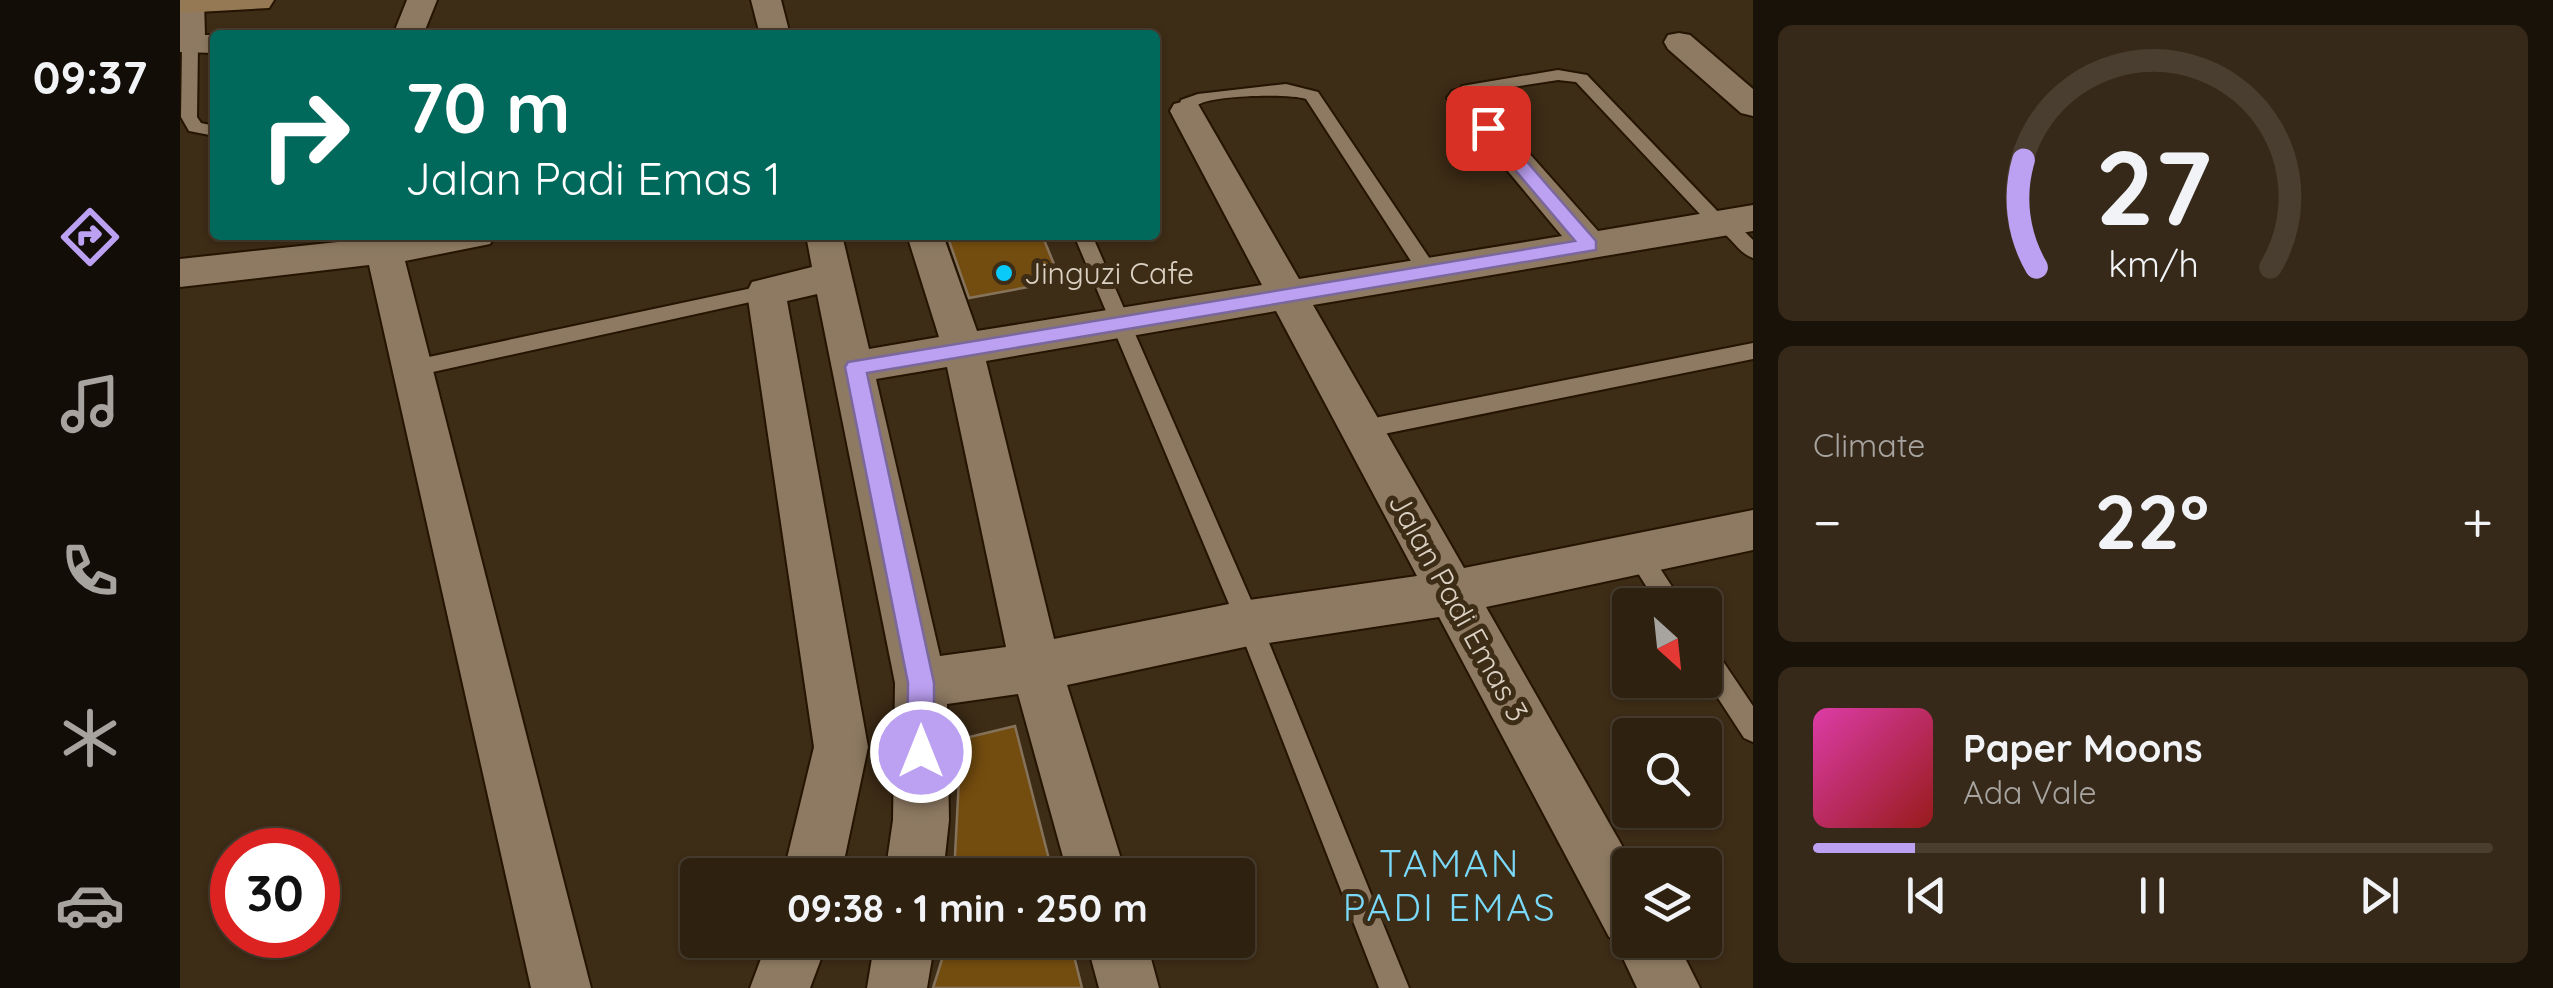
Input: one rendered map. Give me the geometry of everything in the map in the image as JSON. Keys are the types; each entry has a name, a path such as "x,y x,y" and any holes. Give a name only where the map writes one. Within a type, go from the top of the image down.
{"main road":[{"path":"185,2 256,0"}],"street":[{"path":"410,30 422,0"},
{"path":"766,0 774,30"},
{"path":"185,2 203,44"},
{"path":"1679,42 1753,106"},
{"path":"1463,98 1590,246"},
{"name":"Jalan Padi Emas 3","path":"1186,111 1612,884"},
{"path":"856,367 1733,221"},
{"path":"180,274 445,240"},
{"path":"927,240 964,352 1036,668 1091,858"},
{"path":"384,250 561,988"},
{"path":"816,858 842,747 766,292 830,256 921,683 920,820 916,858"},
{"path":"921,683 1036,668 1249,624 1449,593 1753,530"},
{"path":"780,988 791,958"},
{"path":"896,988 902,958"},
{"path":"1121,958 1130,988"},
{"path":"1653,958 1670,988"}],"lane":[{"path":"203,44 190,117 195,127 210,130"},
{"path":"1463,98 1468,89 1558,76 1581,78 1733,221 1753,251"},
{"path":"1186,111 1188,104 1198,99 1285,90 1312,96 1429,273"},
{"path":"1084,240 1249,624 1394,988"},
{"path":"410,369 766,292"},
{"path":"1364,429 1753,351"},
{"path":"1638,554 1661,588"},
{"path":"1722,682 1753,728"}],"building":[{"path":"949,240 1044,240 1061,281 969,298"},
{"path":"1015,726 1049,858 955,858 961,739"},
{"path":"942,958 1074,958 1082,988 933,988"}],"place":[{"name":"Jinguzi Cafe","path":"1004,273"}],"district":[{"name":"TAMAN PADI EMAS","path":"1450,884"}],"route":[{"path":"921,752 921,683 856,367 1590,246 1488,128"}]}
